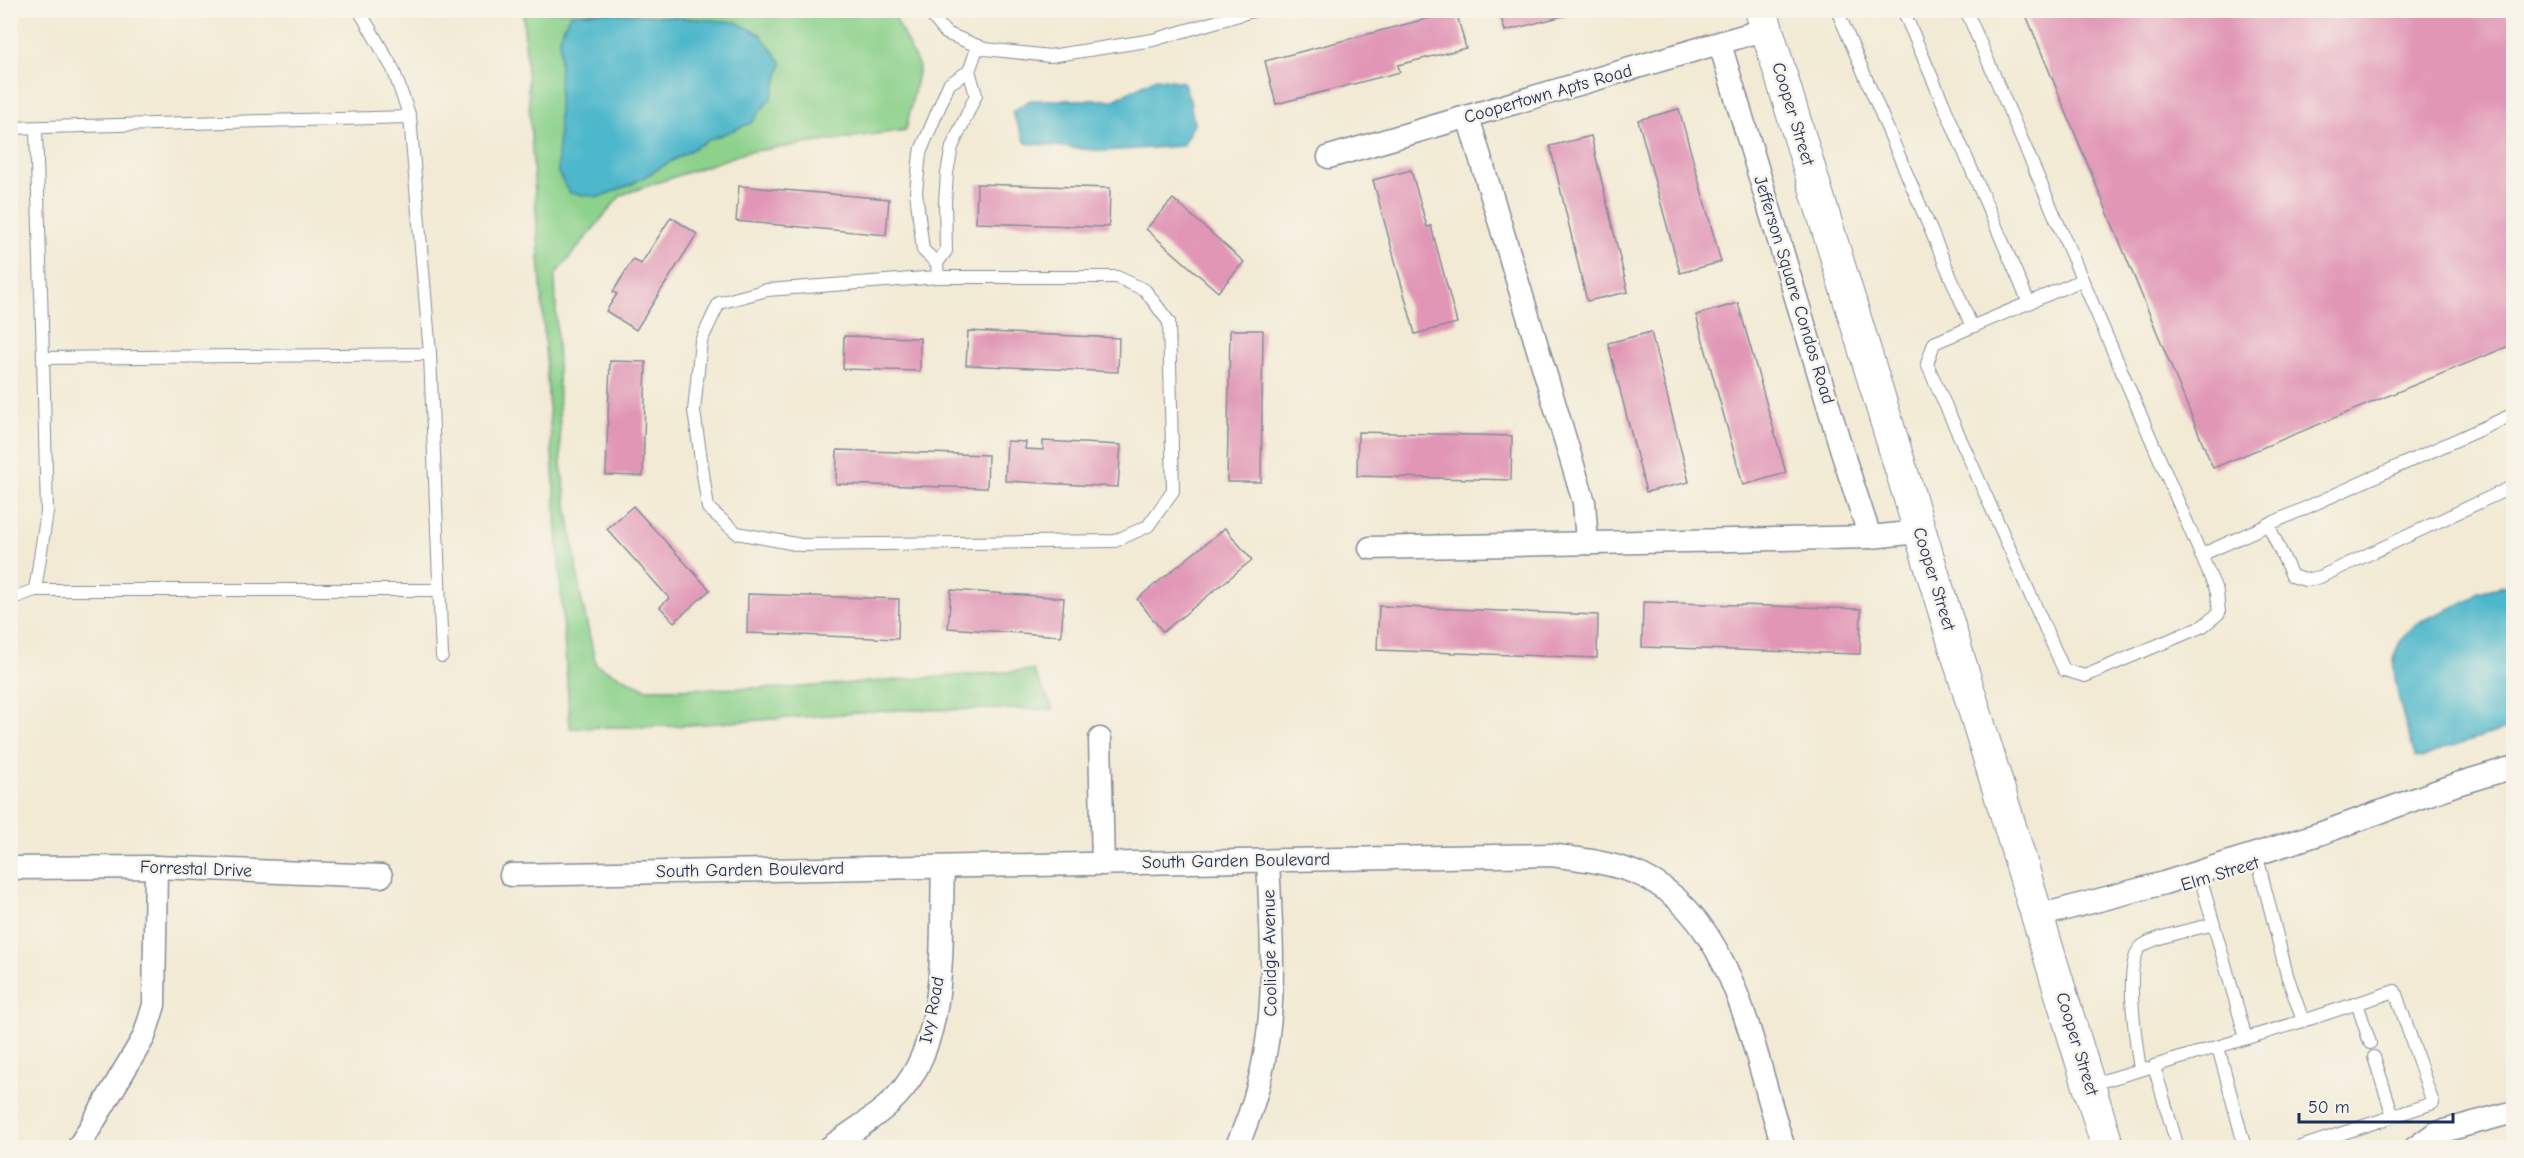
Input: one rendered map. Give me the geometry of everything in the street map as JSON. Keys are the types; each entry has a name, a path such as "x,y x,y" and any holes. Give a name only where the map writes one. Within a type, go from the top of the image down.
{"street":[{"name":"Coopertown Apts Road","path":"1329,157 1720,44 1764,20"},
{"name":"Cooper Street","path":"1764,20 2108,1148"},
{"name":"Jefferson Square Condos Road","path":"1720,44 1870,537"},
{"path":"1468,117 1584,502 1587,543"},
{"path":"1370,548 1870,537 1919,532"},
{"path":"1100,739 1103,864"},
{"name":"Elm Street","path":"2039,921 2257,857 2336,838 2393,808 2457,784 2514,767"},
{"name":"South Garden Boulevard","path":"511,875 1551,855 1598,862 1642,875 1660,886 1706,934 1737,992 1778,1146"},
{"name":"Elm Street","path":"2039,921 2201,880 2257,857"},
{"name":"Coolidge Avenue","path":"1236,1148 1258,1093 1270,1032 1274,958 1268,861"},
{"path":"78,1148 144,1037 154,1005 156,867"},
{"name":"Forrestal Drive","path":"10,868 156,867 381,876"},
{"name":"Ivy Road","path":"829,1148 889,1105 903,1089 924,1051 934,1019 940,972 943,867"},
{"path":"2415,1148 2436,1133 2514,1112"}],"lane":[{"path":"359,10 393,69 410,117 430,354 442,657"},
{"path":"927,10 946,33 985,49 1050,56 1153,40 1256,10"},
{"path":"1837,10 1972,327"},
{"path":"1903,10 2029,303"},
{"path":"1966,10 2217,592 2219,613 2203,627 2085,676 2064,670 1927,364 1934,343 2082,280"},
{"path":"938,277 937,263 946,251 947,173 952,147 975,95 969,71 978,46"},
{"path":"937,263 923,250 916,192 920,153 949,84 969,71"},
{"path":"10,128 410,117"},
{"path":"35,590 47,512 36,129"},
{"path":"938,277 1118,277 1145,290 1169,322 1173,491 1148,526 1115,541 801,545 736,532 708,508 694,411 701,341 719,303 767,290 938,277"},
{"path":"43,358 430,354"},
{"path":"2201,555 2514,414"},
{"path":"2268,524 2292,576 2306,580 2319,577 2514,486"},
{"path":"10,599 35,590 439,590"},
{"path":"2257,857 2287,975 2303,1021"},
{"path":"2201,880 2246,1038"},
{"path":"2140,1070 2133,1005 2134,964 2137,953 2142,946 2156,940 2214,924"},
{"path":"2089,1085 2395,991 2433,1103 2298,1148"},
{"path":"2357,1003 2370,1043"},
{"path":"2218,1047 2245,1148"},
{"path":"2374,1057 2393,1116"},
{"path":"2154,1066 2178,1148"}],"green space":[{"path":"523,11 892,11 919,67 906,130 747,152 621,195 555,275 561,465 581,597 596,665 646,689 787,688 1033,670 1053,709 899,710 675,726 570,728","holes":["602,12 735,22 761,35 751,123 706,141 632,184 599,197 569,15"]}],"water":[{"path":"602,12 736,22 761,35 782,63 772,97 751,123 706,141 632,184 599,197 570,193 558,173 560,37 569,15"},
{"path":"1156,78 1183,82 1190,100 1194,124 1182,146 1104,151 1026,143 1012,112 1030,100 1114,100"},
{"path":"2513,584 2513,727 2442,749 2422,758 2415,757 2395,682 2394,659 2400,642 2421,621 2472,599 2478,592"}],"building":[{"path":"1499,10 1583,10 1583,11 1505,31"},
{"path":"2024,10 2514,10 2514,344 2213,468"},
{"path":"1456,11 1466,48 1398,65 1400,72 1276,104 1265,61"},
{"path":"1679,109 1721,262 1680,273 1638,120"},
{"path":"1591,136 1628,292 1587,301 1550,146"},
{"path":"1411,170 1427,227 1431,226 1457,323 1415,334 1373,180"},
{"path":"977,184 1110,188 1109,227 976,223"},
{"path":"739,186 889,199 886,235 736,221"},
{"path":"1173,199 1244,262 1218,292 1146,229"},
{"path":"671,217 697,234 636,330 606,311 617,294 613,292 633,259 641,264"},
{"path":"1738,303 1786,473 1743,485 1696,315"},
{"path":"1230,330 1263,330 1261,482 1227,482"},
{"path":"968,331 1119,338 1118,372 966,365"},
{"path":"1651,332 1689,482 1646,492 1608,343"},
{"path":"844,336 920,338 920,371 843,369"},
{"path":"610,361 646,362 643,476 606,475"},
{"path":"1358,432 1512,436 1511,480 1357,476"},
{"path":"1007,441 1026,442 1025,449 1043,450 1043,441 1121,445 1118,487 1005,481"},
{"path":"837,450 988,455 987,488 836,484"},
{"path":"633,506 710,590 674,622 660,607 669,598 607,529"},
{"path":"1225,528 1252,560 1163,632 1137,599"},
{"path":"951,590 1064,598 1061,636 948,628"},
{"path":"748,594 899,599 898,639 747,633"},
{"path":"1643,602 1861,609 1860,654 1642,647"},
{"path":"1379,606 1598,615 1597,658 1377,650"}]}
